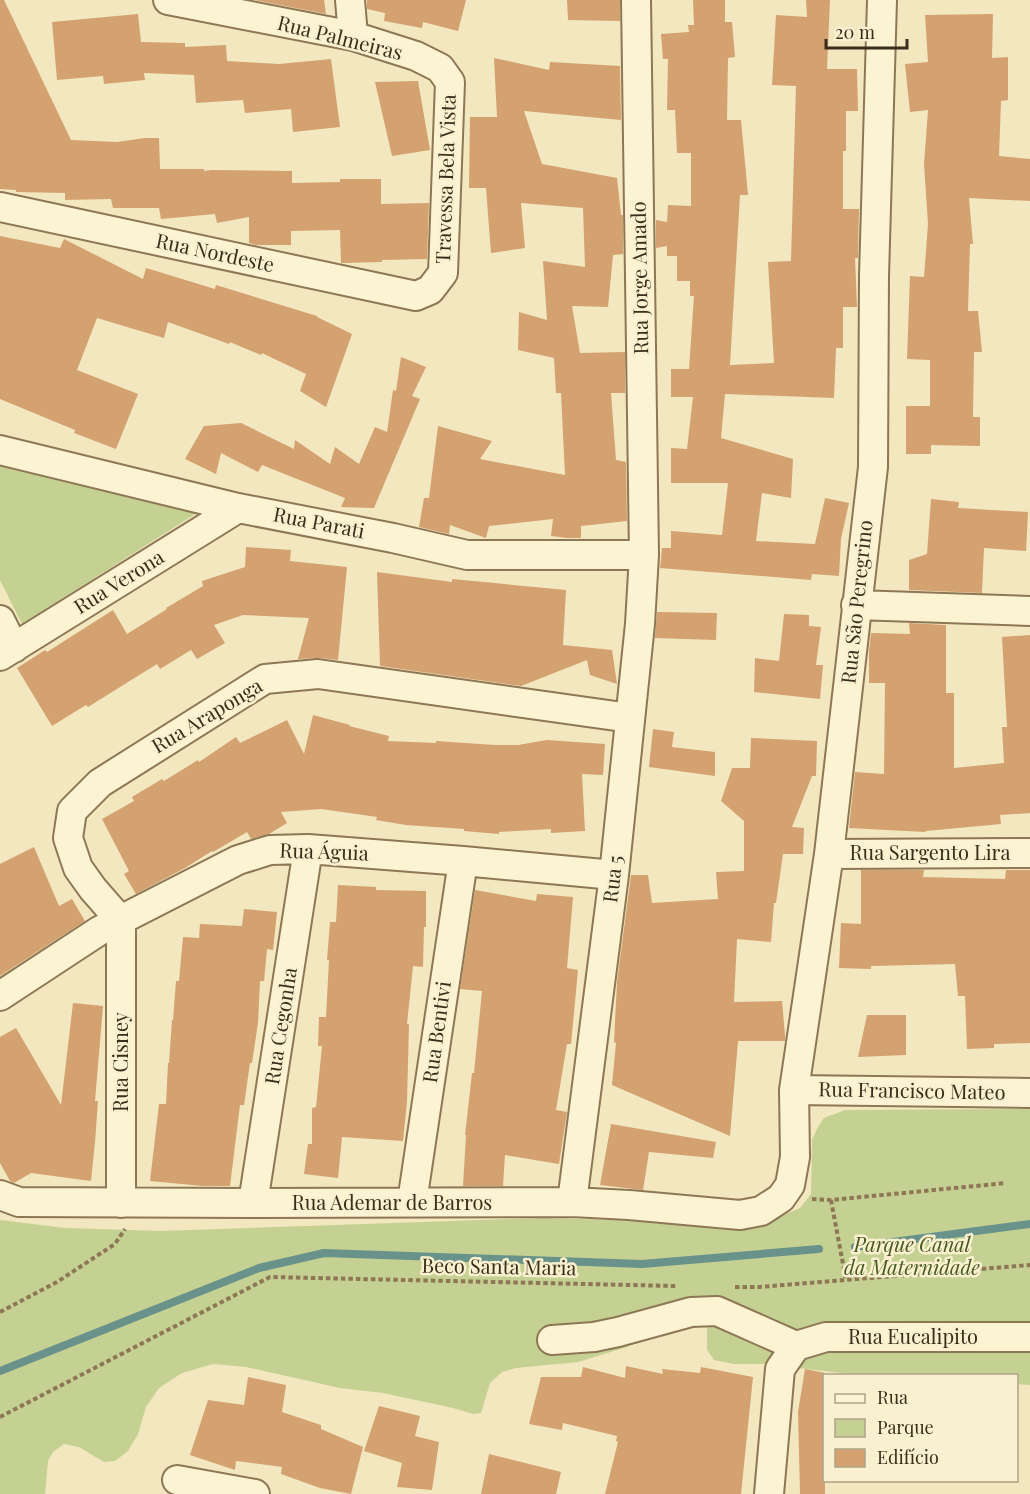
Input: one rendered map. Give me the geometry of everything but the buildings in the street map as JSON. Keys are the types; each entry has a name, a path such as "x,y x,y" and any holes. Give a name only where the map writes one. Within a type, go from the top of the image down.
{"street":[{"name":"Rua Palmeiras","path":"168,0 353,36 416,56 440,68"},
{"path":"350,0 353,36"},
{"name":"Rua Jorge Amado","path":"636,0 644,555"},
{"name":"Rua São Peregrino","path":"781,1198 790,1185 795,1157 794,1090 829,854 873,467 874,276 882,0"},
{"name":"Travessa Bela Vista","path":"430,290 443,273 450,82 440,68"},
{"name":"Rua Nordeste","path":"0,207 416,296 430,290"},
{"name":"Rua Parati","path":"0,450 238,508 467,555 644,555"},
{"name":"Rua Verona","path":"7,652 238,508"},
{"name":"Rua 5","path":"572,1202 614,875 640,624 644,555"},
{"path":"856,605 1030,611"},
{"path":"0,620 7,652"},
{"name":"Rua Araponga","path":"121,921 78,868 68,838 72,811 100,783 265,679 318,674 630,718"},
{"name":"Rua Águia","path":"0,996 99,931 238,860 270,850 308,849 614,875"},
{"name":"Rua Cegonha","path":"253,1203 308,849"},
{"name":"Rua Sargento Lira","path":"829,854 1030,853"},
{"name":"Rua Bentivi","path":"412,1202 463,861"},
{"name":"Rua Cisney","path":"121,921 131,1203"},
{"name":"Rua Francisco Mateo","path":"794,1090 1030,1093"},
{"name":"Rua Ademar de Barros","path":"0,1195 19,1202 572,1202 740,1215 761,1211 781,1198"},
{"path":"552,1340 618,1332 691,1312 717,1311 796,1346 780,1369 769,1494"},
{"name":"Rua Eucalipito","path":"796,1346 826,1337 1030,1337"},
{"path":"177,1480 255,1494"}],"path":[{"path":"781,1198 831,1200 1006,1183"},
{"path":"831,1200 846,1280"},
{"path":"0,1312 57,1282 115,1244 131,1203"},
{"path":"724,1287 759,1287 1030,1264"},
{"name":"Beco Santa Maria","path":"0,1417 270,1277 676,1286"}],"green space":[{"path":"0,463 200,511 22,624 0,580"},
{"name":"Parque Canal da Maternidade","path":"1030,1109 1030,1385 1018,1384 1018,1374 850,1374 763,1364 734,1364 714,1360 707,1350 707,1328 701,1321 664,1330 627,1347 578,1362 516,1368 502,1372 490,1383 481,1413 473,1414 383,1393 340,1388 246,1367 213,1364 182,1373 159,1388 146,1407 138,1434 128,1451 115,1461 104,1462 79,1447 64,1444 53,1452 48,1461 45,1494 0,1494 0,1220 65,1228 161,1231 543,1218 720,1223 784,1215 800,1208 811,1194 812,1140 817,1129 824,1118 845,1110"}],"waterway":[{"path":"855,1247 1030,1224"},
{"path":"0,1371 259,1268 324,1253 642,1264 819,1249"}]}
